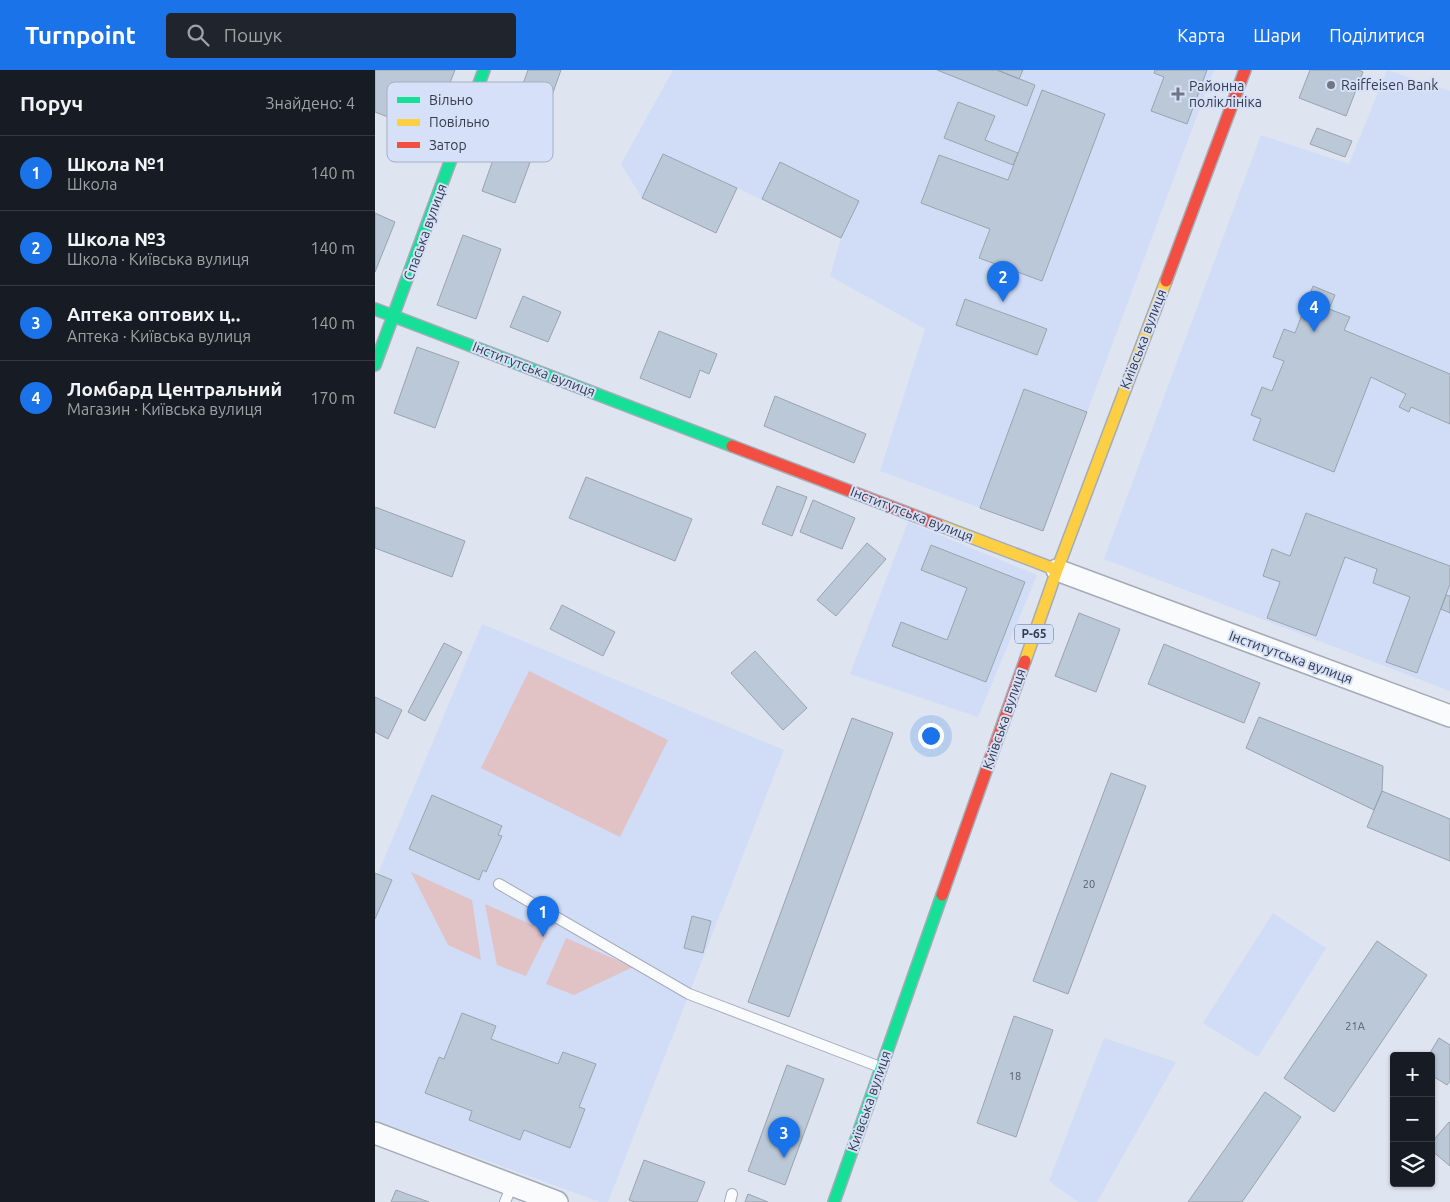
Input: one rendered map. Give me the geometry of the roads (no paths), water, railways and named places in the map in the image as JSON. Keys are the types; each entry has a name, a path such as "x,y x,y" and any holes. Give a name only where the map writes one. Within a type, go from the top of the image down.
{"main road":[{"name":"Спаська вулиця","path":"480,82 484,70"},
{"name":"Київська вулиця","path":"833,1202 1057,570 1245,70"},
{"name":"Спаська вулиця","path":"375,365 450,162"},
{"name":"Інститутська вулиця","path":"375,308 1057,570"}],"street":[{"name":"Інститутська вулиця","path":"1057,570 1450,716"},
{"path":"375,1133 509,1194 557,1202"}],"lane":[{"path":"499,884 689,994 881,1068"}],"place":[{"name":"Raiffeisen Bank","path":"1331,85"},
{"name":"Районна поліклініка","path":"1178,94"},
{"name":"Школа №3","path":"1003,302"},
{"name":"Ломбард Центральний","path":"1314,332"},
{"name":"Школа №1","path":"543,937"},
{"name":"Аптека оптових ц‥","path":"784,1158"}]}
